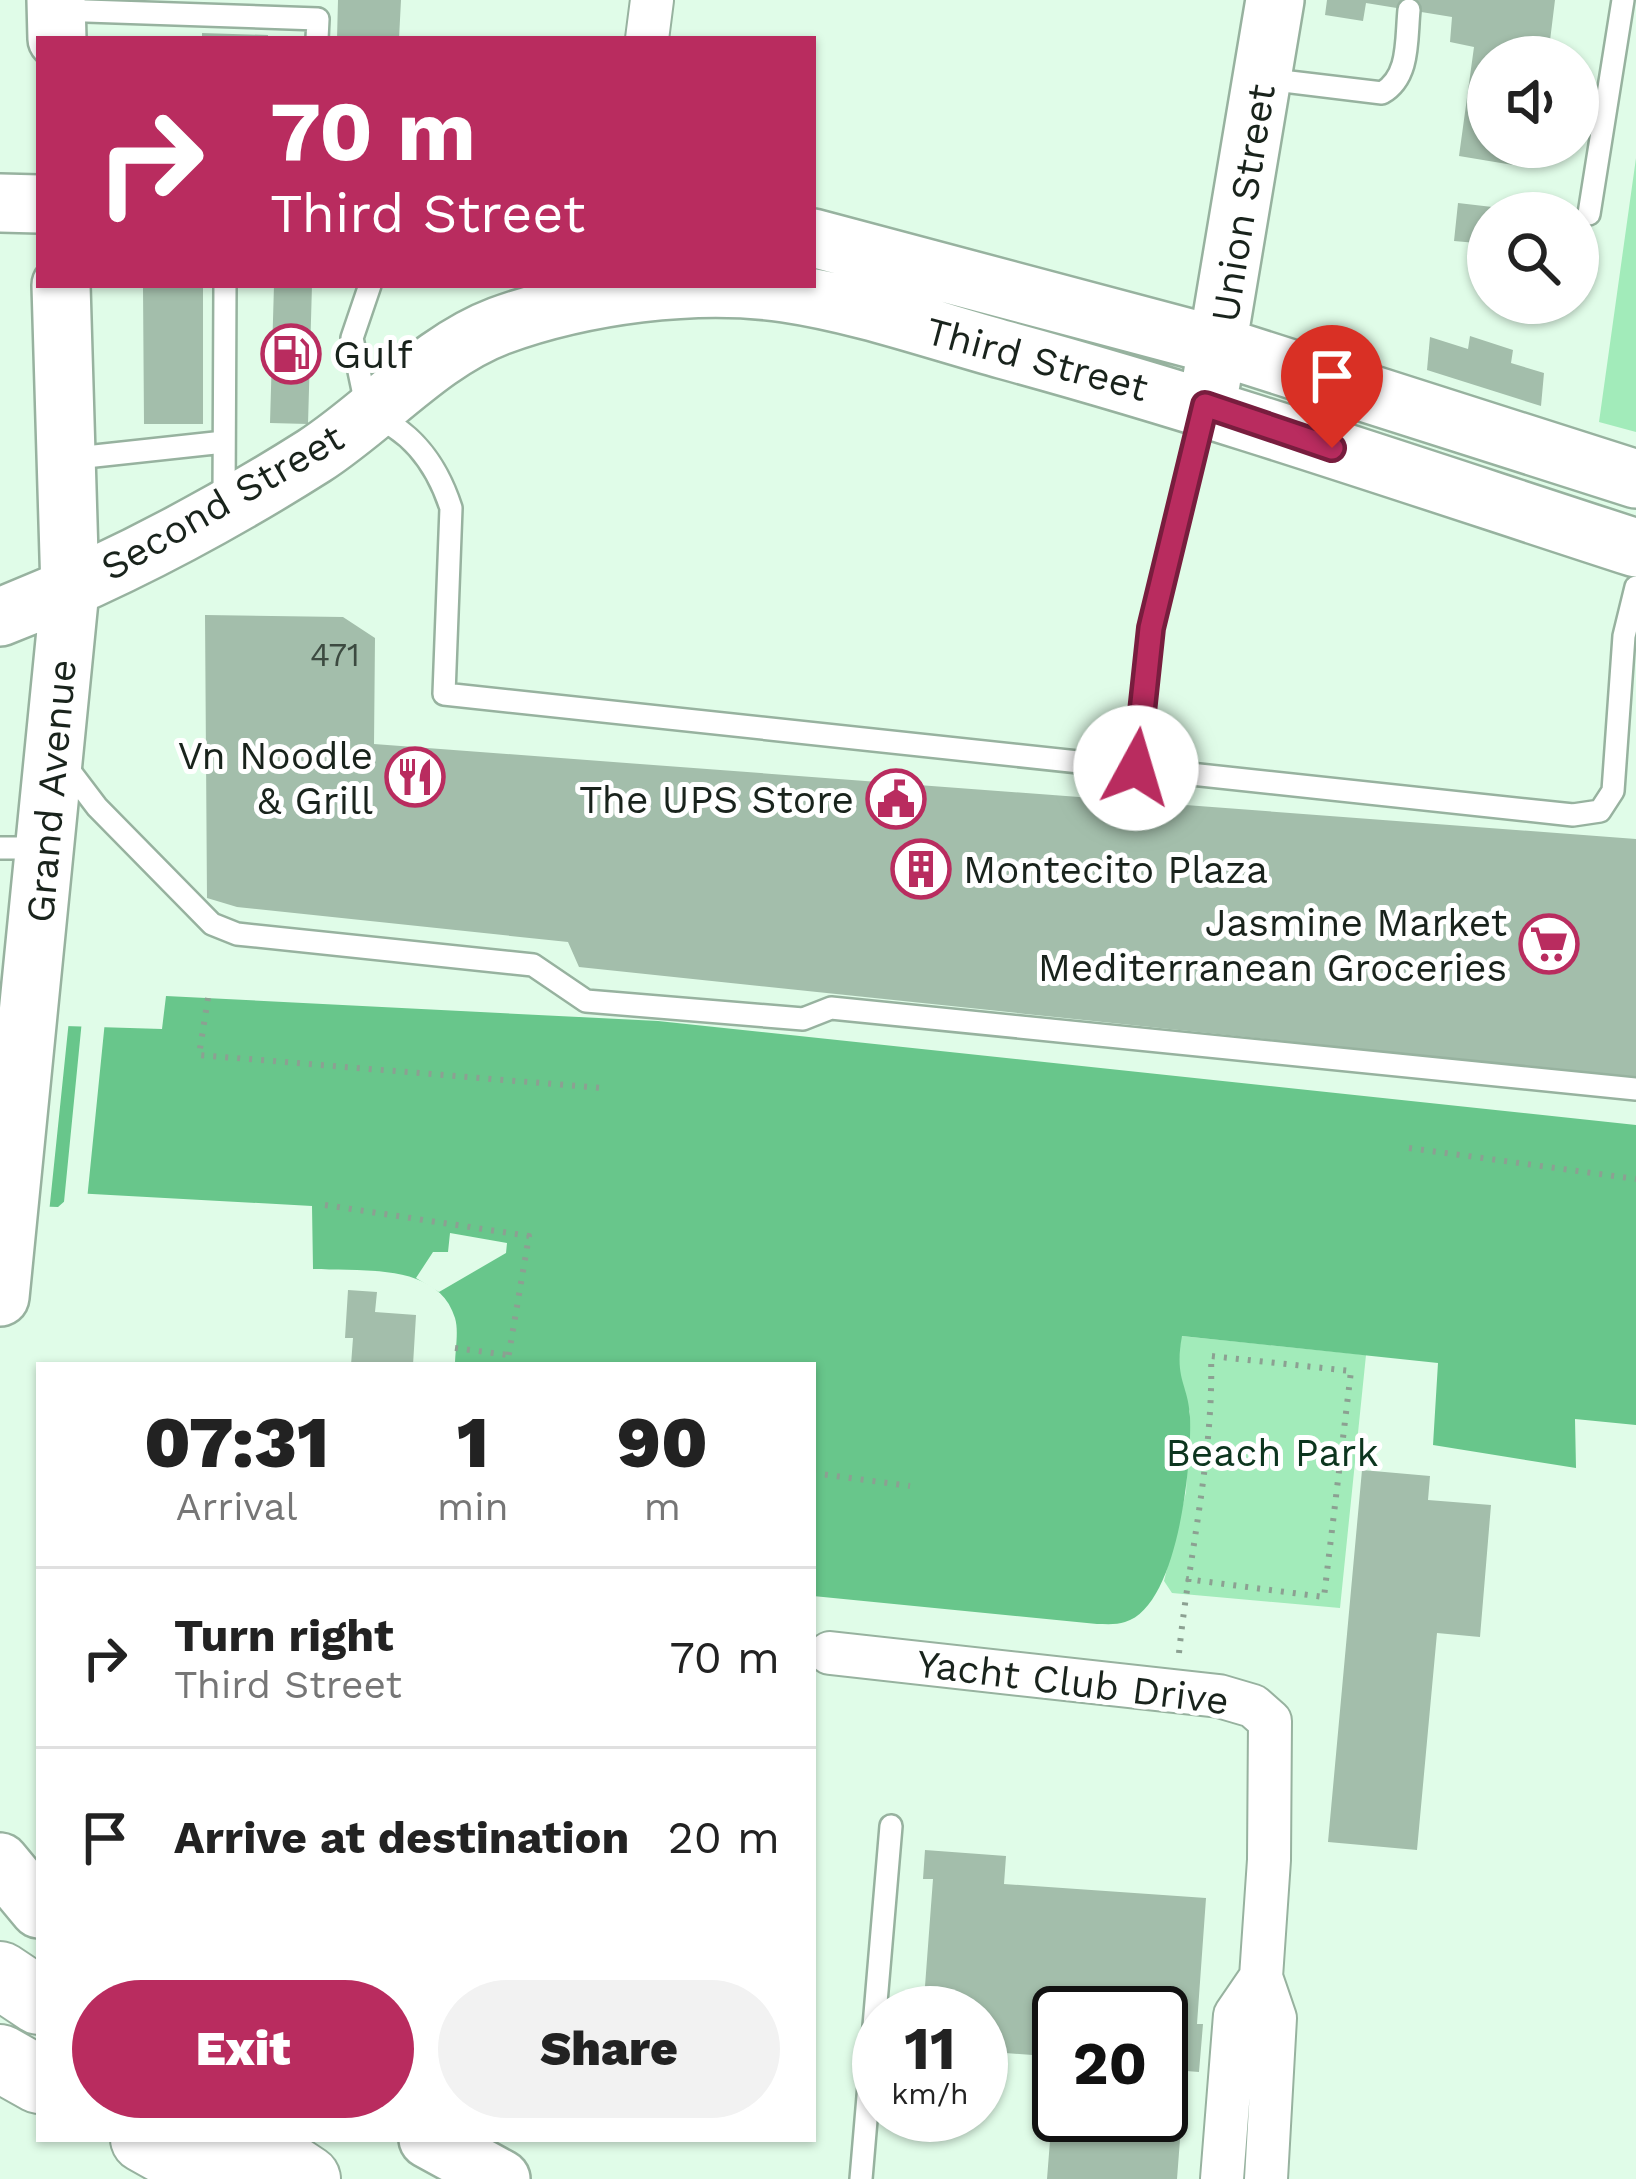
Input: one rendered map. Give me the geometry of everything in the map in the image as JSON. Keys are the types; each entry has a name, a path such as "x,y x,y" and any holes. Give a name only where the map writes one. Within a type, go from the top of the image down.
{"highway":[{"path":"0,1975 36,1999"},
{"path":"0,2058 36,2078"},
{"path":"149,2142 216,2179"},
{"path":"252,2142 308,2179"}],"main road":[{"name":"Union Street","path":"1205,405 1220,346 1275,0"},
{"path":"0,203 36,204"},
{"name":"Third Street","path":"816,239 1220,346 1636,479"},
{"name":"Grand Avenue","path":"0,1297 37,933 21,848 53,749 70,590 61,288"},
{"name":"Third Street","path":"494,328 556,308 628,298 700,291 783,293 1205,405 1636,548"},
{"name":"Second Street","path":"0,617 70,590 316,455 494,328"},
{"path":"0,1862 36,1905"},
{"path":"433,2142 501,2179"}],"street":[{"path":"647,36 652,0"},
{"name":"Yacht Club Drive","path":"822,1652 1176,1691 1252,1706 1270,1721 1269,1861 1261,1977 1275,2018 1266,2179"},
{"name":"Yacht Club Drive","path":"1222,2179 1235,2015 1261,1977"}],"lane":[{"path":"1592,192 1623,0"},
{"path":"1263,79 1382,92 1396,84 1402,72 1409,10"},
{"path":"56,16 318,19 317,36"},
{"path":"224,506 225,288"},
{"path":"369,288 352,338 368,414 410,436 442,482 451,508 444,694 1574,815 1600,811 1613,791 1624,636 1636,587"},
{"path":"1136,768 1151,628 1205,405"},
{"path":"66,459 224,442"},
{"path":"53,749 97,807 212,924 237,934 532,965 586,1001 803,1019 831,1008 1636,1089"},
{"path":"861,2179 891,1826"}],"path":[{"path":"208,998 200,1054 602,1088"},
{"path":"1408,1148 1636,1179"},
{"path":"325,1204 529,1236 507,1362"},
{"path":"455,1348 508,1354"},
{"path":"1176,1691 1186,1579 1212,1395 1211,1356 1351,1371 1324,1597 1186,1579"},
{"path":"816,1473 910,1486"}],"green space":[{"path":"1636,158 1636,432 1599,422"},
{"name":"Beach Park","path":"1181,1336 1366,1355 1340,1608 1172,1593 1164,1581 1186,1492 1190,1412 1177,1377"}],"shaded area":[{"path":"166,996 658,1021 1636,1125 1636,1425 1575,1419 1576,1468 1433,1445 1438,1363 1182,1336 1180,1372 1190,1417 1184,1499 1169,1563 1143,1611 1122,1623 1097,1624 816,1596 816,1362 455,1362 455,1318 432,1287 394,1273 313,1269 312,1206 74,1193 58,1207 0,1205 0,1024 162,1029"}],"pier":[{"path":"0,1018 69,1020 49,1213 0,1211"},
{"path":"82,1020 105,1021 87,1200 76,1199 63,1212"},
{"path":"450,1233 507,1243 506,1253 439,1292 416,1278 433,1252 448,1252"}],"building":[{"path":"338,0 401,0 399,36 337,36"},
{"path":"1327,0 1555,0 1551,36 1467,36 1467,46 1450,42 1452,17 1366,3 1363,21 1325,15"},
{"path":"202,33 268,35 268,36"},
{"path":"1467,98 1467,157 1459,156"},
{"path":"1458,203 1467,204 1467,242 1454,241"},
{"path":"143,288 203,288 203,424 144,424"},
{"name":"Gulf","path":"274,288 312,288 308,424 270,423"},
{"path":"1470,336 1513,350 1511,363 1544,373 1541,406 1427,370 1430,337 1468,349"},
{"name":"Montecito Plaza","path":"205,615 343,617 375,638 374,744 1636,839 1636,1078 579,967 568,942 237,907 207,898"},
{"path":"348,1290 377,1292 375,1312 416,1315 413,1362 351,1362 353,1338 345,1338"},
{"path":"1362,1470 1430,1476 1428,1500 1491,1505 1480,1637 1437,1633 1417,1850 1328,1842"},
{"path":"925,1850 1006,1856 1004,1884 1206,1898 1197,2024 1203,2024 1199,2072 1188,2071 1188,1986 1032,1986 1032,2055 1008,2053 1008,1986 925,1986 933,1879 923,1879"},
{"path":"1050,2142 1180,2142 1177,2179 1047,2179"}],"place":[{"name":"Gulf","path":"291,354"},
{"name":"Vn Noodle & Grill","path":"415,777"},
{"name":"The UPS Store","path":"896,799"},
{"name":"Montecito Plaza","path":"921,869"},
{"name":"Jasmine Market Mediterranean Groceries","path":"1549,944"}],"route":[{"path":"1136,768 1151,628 1205,405 1332,448"}]}
